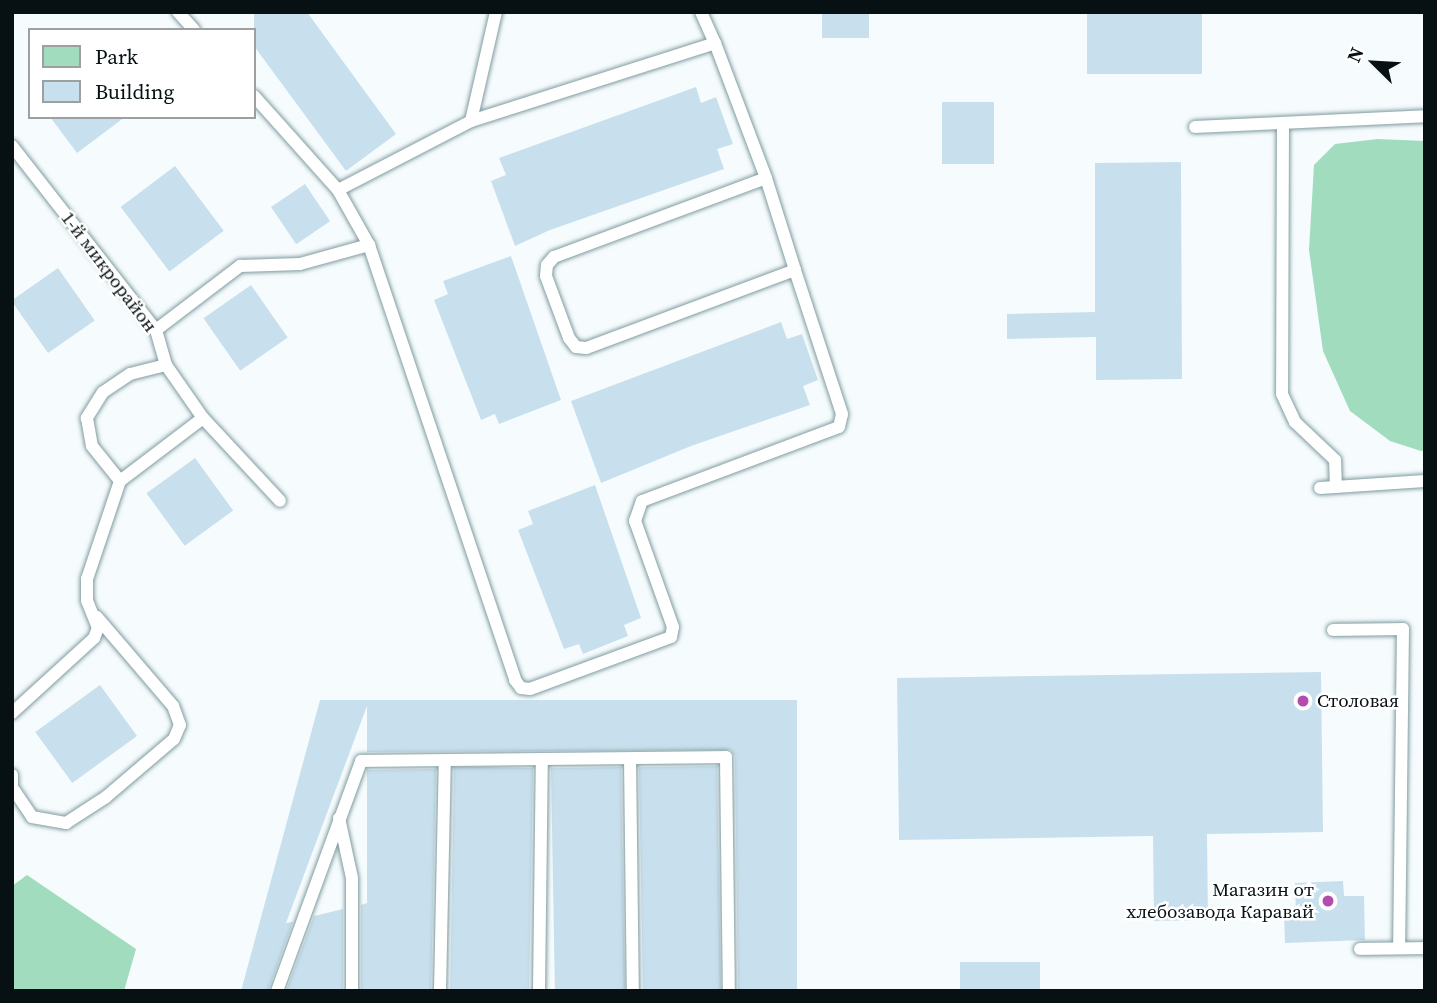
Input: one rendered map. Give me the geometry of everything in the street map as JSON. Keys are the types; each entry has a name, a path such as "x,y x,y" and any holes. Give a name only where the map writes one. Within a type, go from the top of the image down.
{"lane":[{"path":"178,12 192,28"},
{"path":"471,121 496,12"},
{"path":"256,98 338,190 369,245 515,680 521,688 530,689 671,637 673,626 635,521 642,501 839,427 842,414 766,178 701,12"},
{"path":"338,190 471,121 715,43"},
{"path":"1195,127 1425,116"},
{"path":"1283,122 1282,394 1295,422 1335,460 1336,487"},
{"name":"1-й микрорайон","path":"12,146 156,330 166,365 203,418 280,501"},
{"path":"766,178 554,257 547,265 546,276 569,338 576,347 586,348 795,270"},
{"path":"156,330 240,266 300,264 369,245"},
{"path":"120,481 92,446 88,433 90,410 103,392 130,374 166,365"},
{"path":"12,775 13,791 32,817 66,823 106,797 174,739 180,725 173,706 95,615 87,601 87,579 120,481 203,418"},
{"path":"1320,488 1425,481"},
{"path":"12,713 94,638 95,615"},
{"path":"1333,630 1403,629 1399,948"},
{"path":"277,991 361,761 726,757 729,991"},
{"path":"539,991 542,759"},
{"path":"630,759 633,991"},
{"path":"440,991 445,761"},
{"path":"340,818 352,878 352,991"},
{"path":"1360,949 1425,948"}],"green space":[{"path":"1378,139 1425,141 1425,450 1421,451 1390,441 1350,411 1323,351 1309,250 1314,165 1335,144"},
{"path":"27,875 136,949 124,991 12,991 12,886"}],"building":[{"path":"254,12 307,12 396,134 346,171 256,49"},
{"path":"822,12 869,12 869,38 822,38"},
{"path":"1087,12 1202,12 1202,74 1087,74"},
{"path":"696,87 701,103 716,97 733,144 717,149 724,169 550,230 515,246 491,181 506,175 499,158"},
{"path":"942,102 994,102 994,164 942,164"},
{"path":"52,119 122,119 77,153"},
{"path":"1181,162 1182,379 1096,380 1096,337 1007,339 1007,314 1095,312 1095,163"},
{"path":"175,166 224,231 169,272 121,207"},
{"path":"305,184 330,221 296,244 271,207"},
{"path":"511,256 561,400 499,424 495,414 481,420 434,300 448,294 443,281"},
{"path":"58,268 95,320 48,353 12,300"},
{"path":"251,285 288,337 240,371 203,318"},
{"path":"781,322 787,339 802,334 818,380 803,386 810,405 691,446 601,483 571,401"},
{"path":"195,458 233,511 185,546 146,493"},
{"path":"595,485 641,618 624,625 628,636 583,654 579,644 564,649 518,530 533,524 528,511"},
{"path":"1321,672 1323,832 1207,834 1208,920 1154,921 1153,836 899,840 897,678"},
{"path":"100,685 137,736 72,783 35,732"},
{"path":"320,700 797,700 797,991 738,991 735,757 731,750 367,752 367,706 286,923 293,922 268,991 241,991"},
{"path":"717,766 721,991 643,991 639,767"},
{"path":"454,767 533,768 529,991 450,990"},
{"path":"621,767 625,991 555,991 551,768"},
{"path":"436,769 431,991 361,991 361,905 367,903 367,770"},
{"path":"1343,881 1344,896 1364,896 1365,940 1285,943 1284,916 1296,916 1295,883"},
{"path":"343,909 343,991 286,991 314,916"},
{"path":"960,962 1040,962 1040,991 960,991"}],"place":[{"name":"Столовая","path":"1303,701"},
{"name":"Магазин от хлебозавода Каравай","path":"1328,901"}]}
